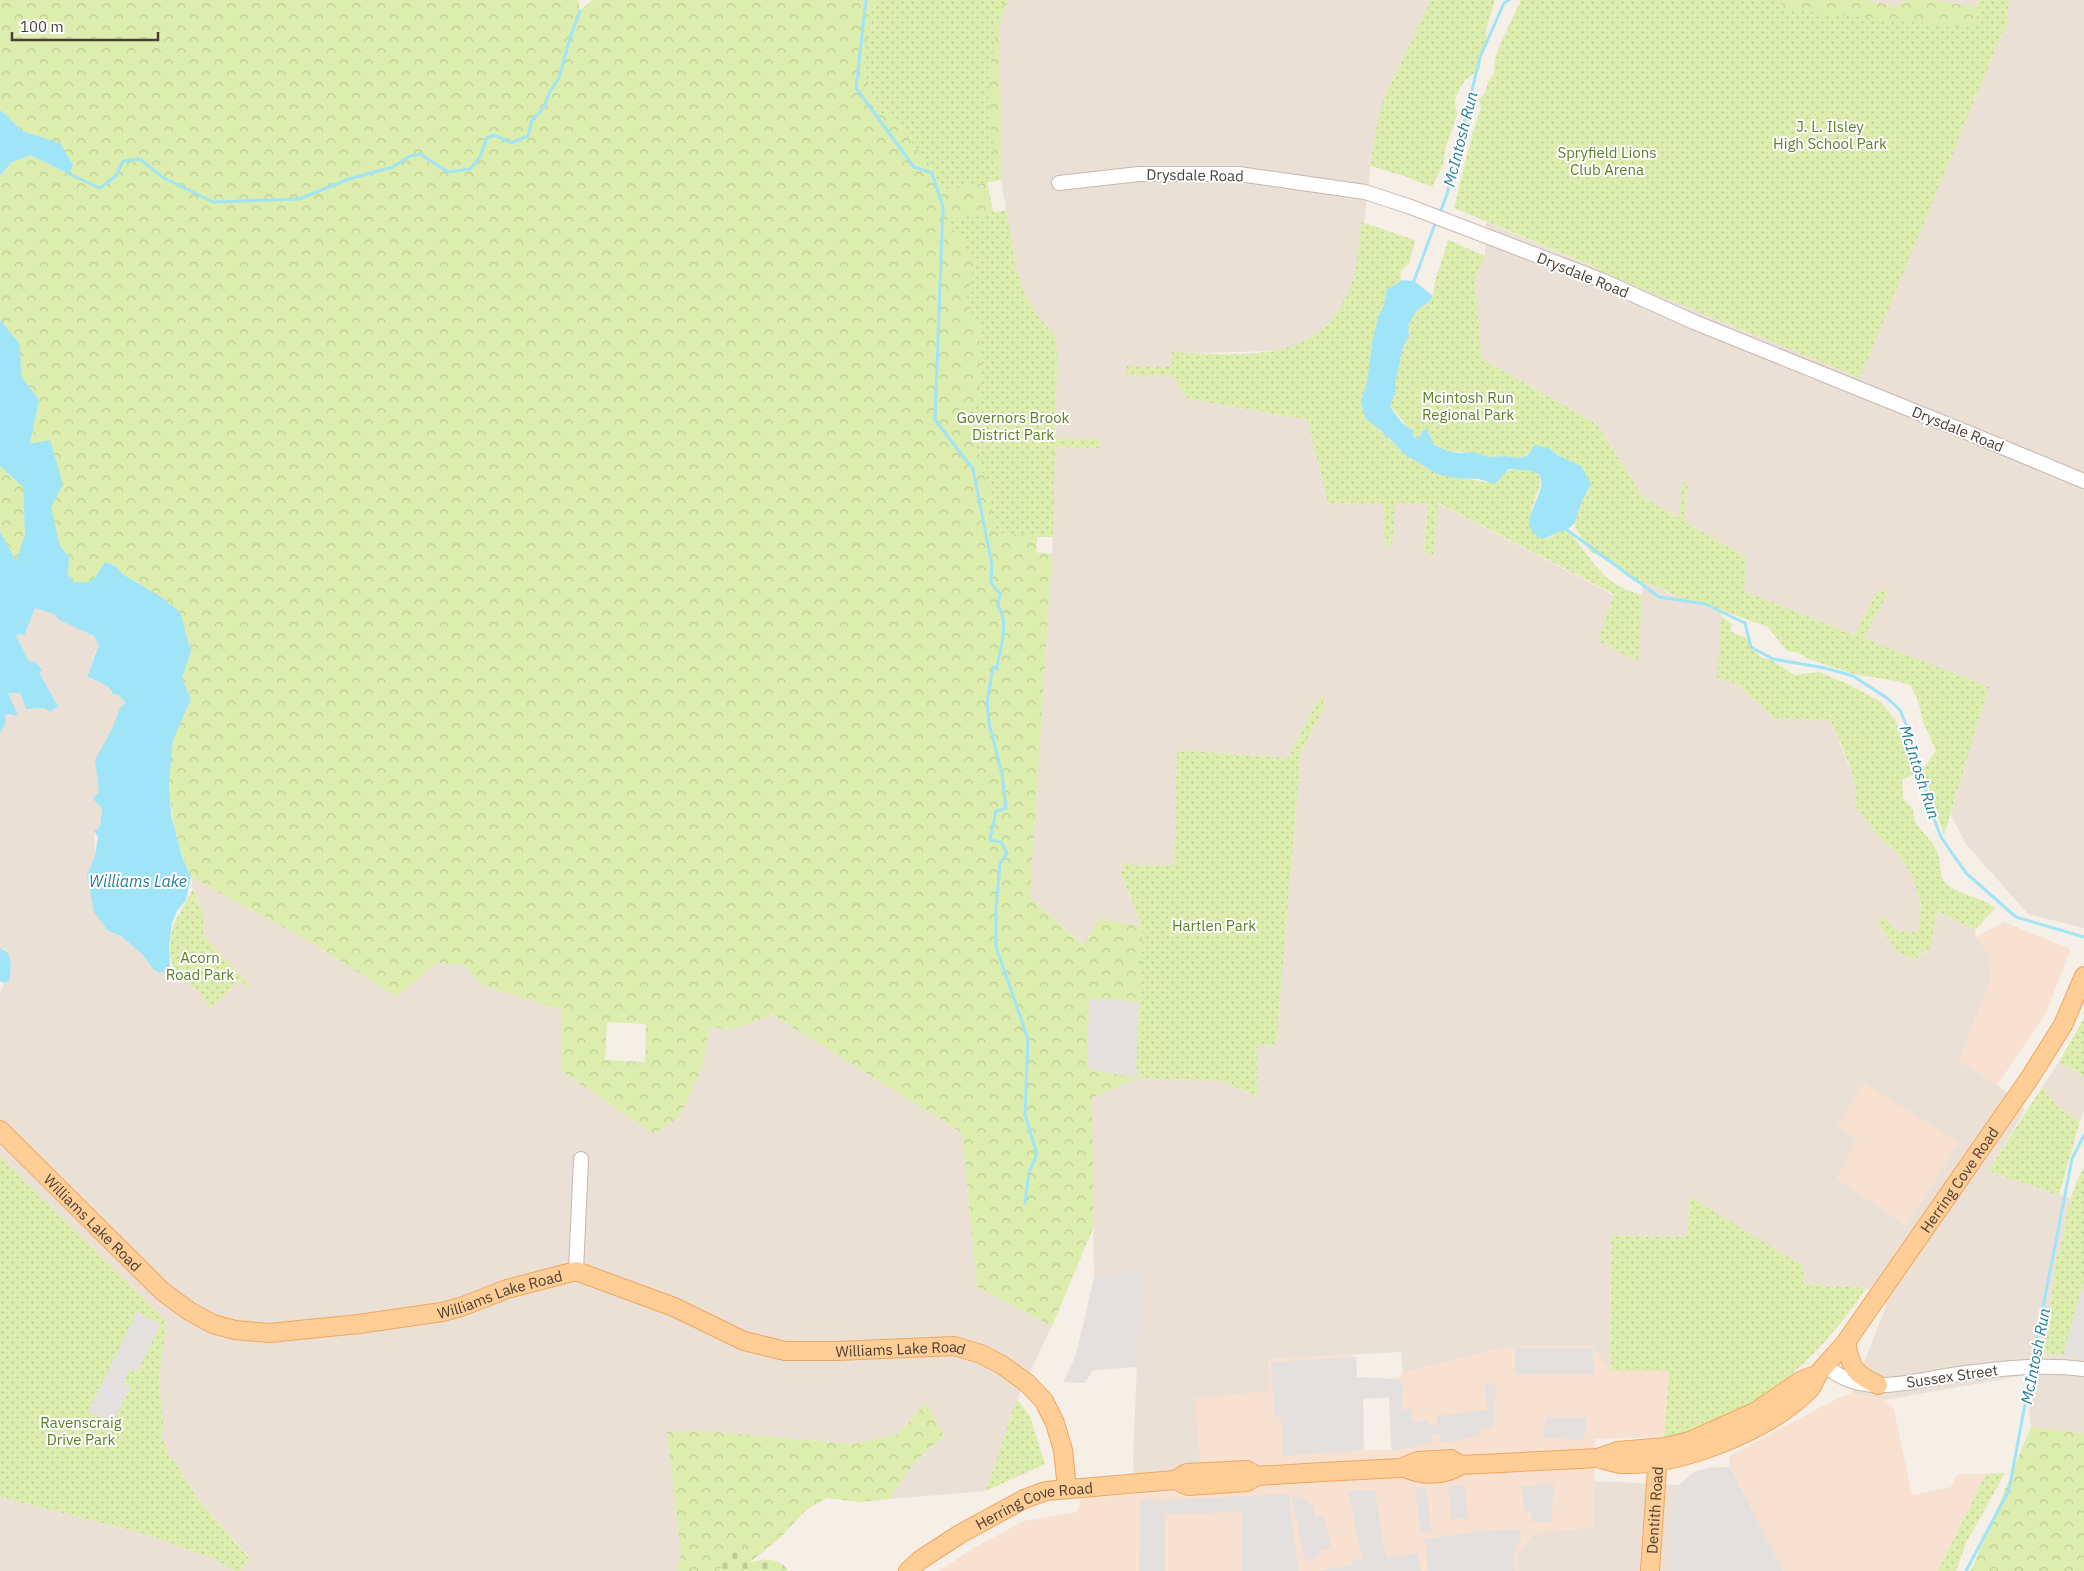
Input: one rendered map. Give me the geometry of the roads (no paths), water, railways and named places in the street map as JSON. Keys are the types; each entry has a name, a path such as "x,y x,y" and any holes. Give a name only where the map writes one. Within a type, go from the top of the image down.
{"main road":[{"name":"Herring Cove Road","path":"908,1571 920,1560 960,1534 1024,1500 1046,1491 1175,1480 1187,1473 1247,1470 1257,1476 1404,1468 1419,1474 1450,1472 1461,1466 1598,1458 1618,1451 1686,1455 1738,1437 1756,1428 1776,1416 1811,1389 1822,1370 1846,1342 2029,1079 2063,1025 2084,976"},
{"name":"Williams Lake Road","path":"0,1130 162,1291 198,1317 224,1327 253,1332 277,1332 359,1324 442,1312 461,1307 507,1288 576,1271 674,1307 744,1341 785,1351 892,1350 940,1345 954,1346 992,1359 1026,1383 1044,1401 1055,1423 1063,1450 1067,1488"},
{"path":"1846,1342 1852,1368 1863,1378 1878,1385"},
{"name":"Herring Cove Road","path":"1598,1458 1620,1464 1657,1454 1718,1430 1755,1412 1802,1380 1822,1370"},
{"name":"Dentith Road","path":"1650,1571 1656,1497 1657,1454"},
{"path":"1656,1497 1670,1470 1686,1455"},
{"path":"1620,1464 1630,1466 1643,1476 1656,1497"}],"street":[{"name":"Drysdale Road","path":"1059,183 1139,174 1239,174 1364,192 1408,206 1601,280 1694,322 2084,481"},
{"path":"576,1271 581,1159"},
{"name":"Sussex Street","path":"1822,1370 1846,1380 1878,1385 2017,1367 2041,1366 2084,1369"}],"water":[{"path":"0,111 22,131 60,143 73,165 69,174 30,155 11,163 0,176"},
{"path":"1401,280 1414,281 1433,296 1429,302 1417,310 1408,326 1409,336 1403,347 1395,384 1396,391 1390,406 1402,423 1413,430 1413,435 1416,439 1419,438 1423,430 1427,429 1433,444 1448,451 1459,453 1474,452 1488,457 1506,456 1520,458 1528,455 1535,445 1549,448 1557,455 1581,466 1591,484 1581,503 1575,523 1567,530 1544,539 1538,537 1529,527 1529,520 1541,486 1539,474 1527,470 1509,469 1495,484 1479,479 1455,478 1437,474 1404,454 1389,438 1385,437 1383,432 1366,419 1361,402 1367,381 1373,337 1384,305 1387,289"},
{"name":"Williams Lake","path":"0,320 20,344 21,376 39,400 30,444 50,440 63,484 51,508 60,546 69,557 68,574 73,582 89,582 96,576 105,562 117,567 122,574 160,596 180,612 191,651 182,678 191,699 173,740 169,783 171,815 182,857 191,877 186,900 177,911 172,923 169,947 170,970 159,973 153,969 143,955 121,936 108,931 94,912 87,875 95,855 98,837 94,831 100,827 102,808 93,799 99,792 95,760 112,729 120,708 126,703 120,696 113,694 109,687 87,676 99,646 94,636 59,620 54,614 35,608 24,636 20,634 16,636 29,661 36,662 42,670 39,672 58,706 50,712 45,708 26,709 20,693 8,693 18,716 7,714 5,716 6,723 0,733 0,532 16,561 25,535 23,487 0,466"},
{"path":"0,948 8,953 10,957 9,981 4,983 0,981"}],"waterway":[{"path":"866,0 856,88 914,167 932,173 943,207 935,420 973,469 992,565 991,583 1000,594 998,606 1002,612 1004,628 997,668 993,667 987,702 989,723 1002,774 1006,808 996,811 990,840 1001,842 1007,853 1000,864 996,908 996,947 1028,1039 1025,1115 1037,1154 1029,1172 1025,1203"},
{"name":"McIntosh Run","path":"1440,213 1447,194 1480,57 1504,3 1509,0"},
{"path":"69,174 100,188 116,176 123,161 140,159 162,177 213,202 299,199 349,179 393,167 410,156 420,154 448,172 470,169 480,157 487,138 494,135 511,143 528,136 532,120 544,108 549,93 559,78 580,11"},
{"name":"McIntosh Run","path":"1414,281 1436,221"},
{"name":"McIntosh Run","path":"1567,530 1659,597 1705,604 1745,623 1751,647 1773,659 1825,668 1853,676 1887,698 1900,710 1908,729 1941,837 1966,873 2016,917 2084,937"},
{"name":"McIntosh Run","path":"2032,1363 2072,1159 2084,1135"},
{"name":"McIntosh Run","path":"1966,1571 2009,1490 2031,1372"}],"park label":[{"name":"J. L. Ilsley High School Park","path":"1830,134"},
{"name":"Spryfield Lions Club Arena","path":"1607,160"},
{"name":"Mcintosh Run Regional Park","path":"1468,406"},
{"name":"Governors Brook District Park","path":"1013,426"},
{"name":"Hartlen Park","path":"1214,925"},
{"name":"Acorn Road Park","path":"200,966"},
{"name":"Ravenscraig Drive Park","path":"81,1430"}]}
